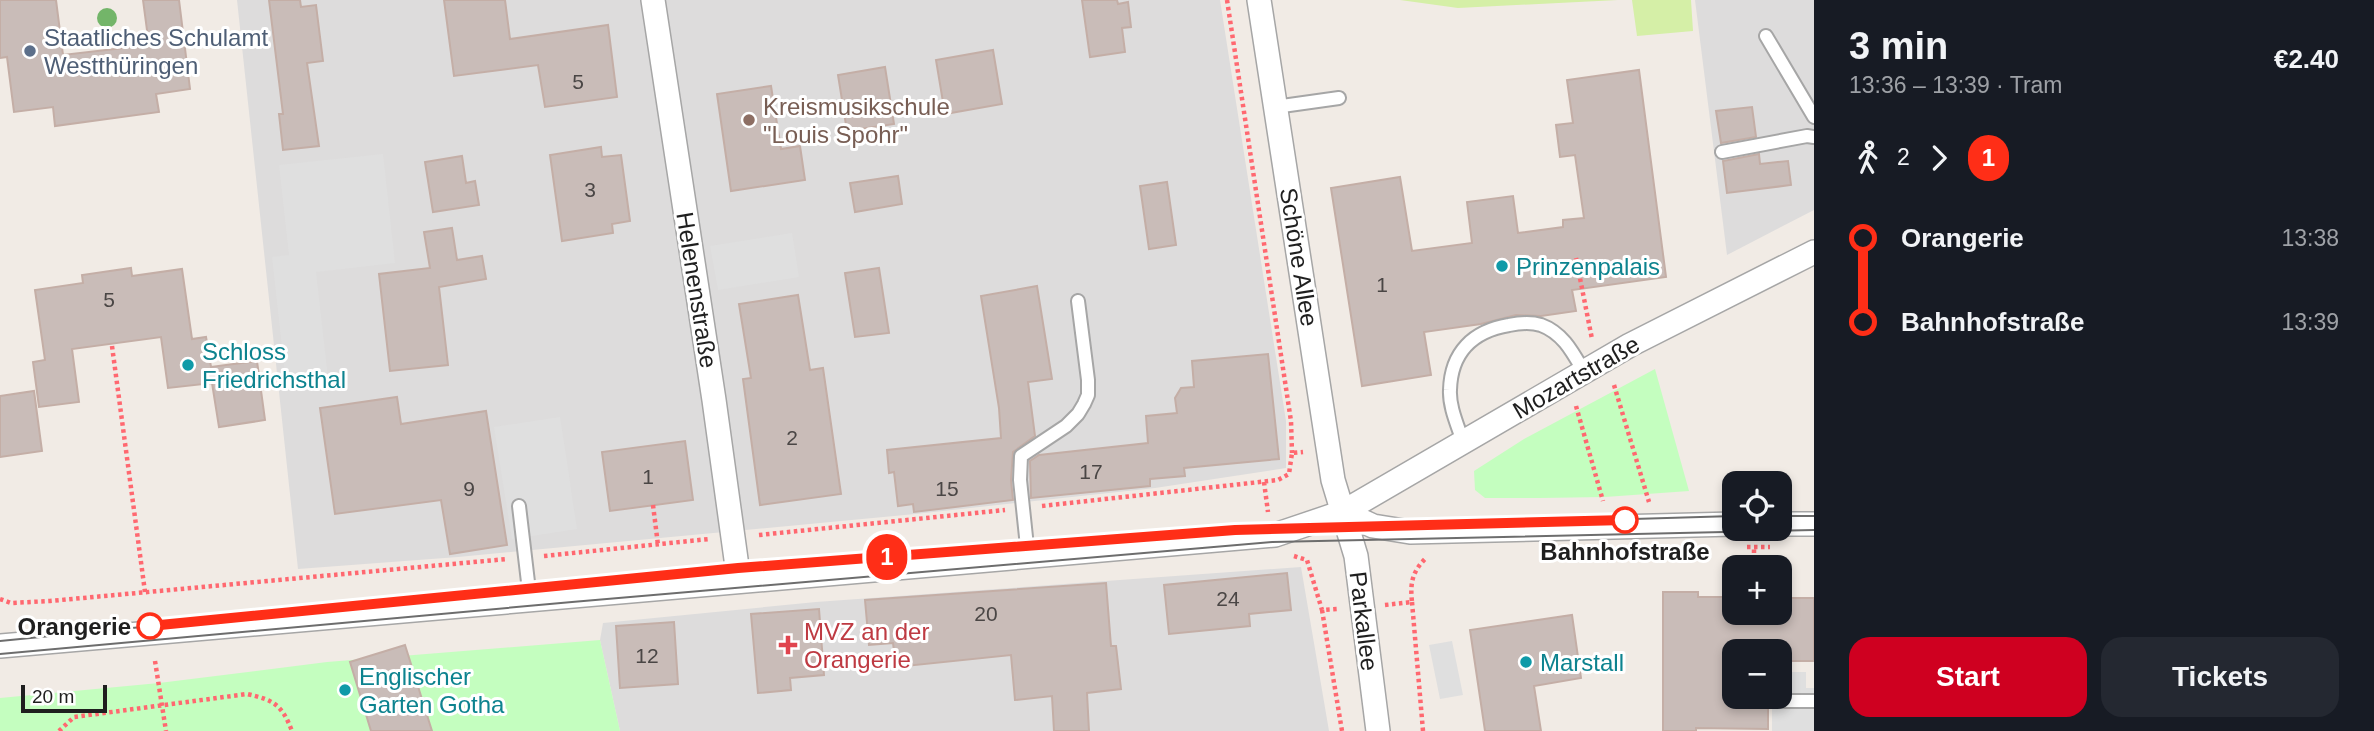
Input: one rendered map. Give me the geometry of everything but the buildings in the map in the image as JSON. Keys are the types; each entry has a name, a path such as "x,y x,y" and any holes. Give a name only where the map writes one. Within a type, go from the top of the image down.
{"street":[{"name":"Helenenstraße","path":"653,0 712,382 739,581"},
{"name":"Schöne Allee","path":"1259,0 1333,480 1343,512"},
{"name":"Mozartstraße","path":"0,646 1275,535 1343,512 1630,345 1814,252"},
{"path":"1343,512 1373,526 1410,532 1722,524"},
{"name":"Parkallee","path":"1343,512 1356,556 1378,731"},
{"path":"1792,524 1814,524"}],"lane":[{"path":"1766,36 1814,117"},
{"path":"1275,107 1339,98"},
{"path":"1722,152 1807,136 1814,137"},
{"path":"1028,556 1019,466 1021,456 1066,426 1079,414 1088,395 1078,301"},
{"path":"1463,442 1450,390 1454,365 1460,352 1477,335 1499,326 1541,325 1558,334 1590,368"},
{"path":"519,506 530,599"},
{"path":"1792,701 1814,701"}],"path":[{"path":"759,535 1278,480 1289,474 1292,453 1291,421 1227,0"},
{"path":"1576,258 1590,368"},
{"path":"112,346 145,592"},
{"path":"1615,384 1648,494"},
{"path":"1578,410 1603,496"},
{"path":"1292,453 1328,448"},
{"path":"653,505 658,545"},
{"path":"0,599 11,603 50,601 710,539"},
{"path":"1754,547 1754,555"},
{"path":"1412,601 1423,731"},
{"path":"1322,610 1342,731"},
{"path":"155,661 166,731"},
{"path":"59,731 74,717 247,694 268,699 285,712 292,731"}],"shaded area":[{"path":"237,0 1220,0 1286,421 1286,468 1155,488 915,514 458,557 298,569"},
{"path":"1695,0 1814,0 1814,210 1727,255"},
{"path":"383,154 395,263 316,272 328,378 286,383 272,257 289,255 279,165"},
{"path":"792,233 799,277 718,290 710,246"},
{"path":"560,417 577,529 512,539 494,427"},
{"path":"1301,567 1329,731 620,731 600,640 603,623 816,602"},
{"path":"1452,641 1463,695 1440,699 1429,645"},
{"path":"1792,672 1806,672 1806,688 1814,688 1814,731 1772,731 1772,709 1792,709"}],"green space":[{"path":"1400,0 1618,0 1458,8"},
{"path":"1632,0 1691,0 1693,31 1637,36"},
{"path":"1655,369 1689,491 1605,497 1485,498 1475,490 1474,471 1524,439"},
{"name":"Englischer Garten Gotha","path":"600,640 620,731 0,731 0,698 159,683 327,662"}],"tram line":[{"path":"0,641 738,568 1235,531 1722,516"},
{"path":"1792,516 1814,516"},
{"name":"1","path":"150,626 738,568 1235,530 1625,520"},
{"path":"0,654 1272,542 1814,530"}],"place":[{"name":"Staatliches Schulamt Westthüringen","path":"30,51"},
{"name":"Kreismusikschule \"Louis Spohr\"","path":"749,120"},
{"name":"Prinzenpalais","path":"1502,266"},
{"name":"Schloss Friedrichsthal","path":"188,365"},
{"name":"Bahnhofstraße","path":"1625,520"},
{"name":"Orangerie","path":"150,626"},
{"name":"MVZ an der Orangerie","path":"788,645"},
{"name":"Marstall","path":"1526,662"},
{"name":"Englischer Garten Gotha","path":"345,690"}]}
